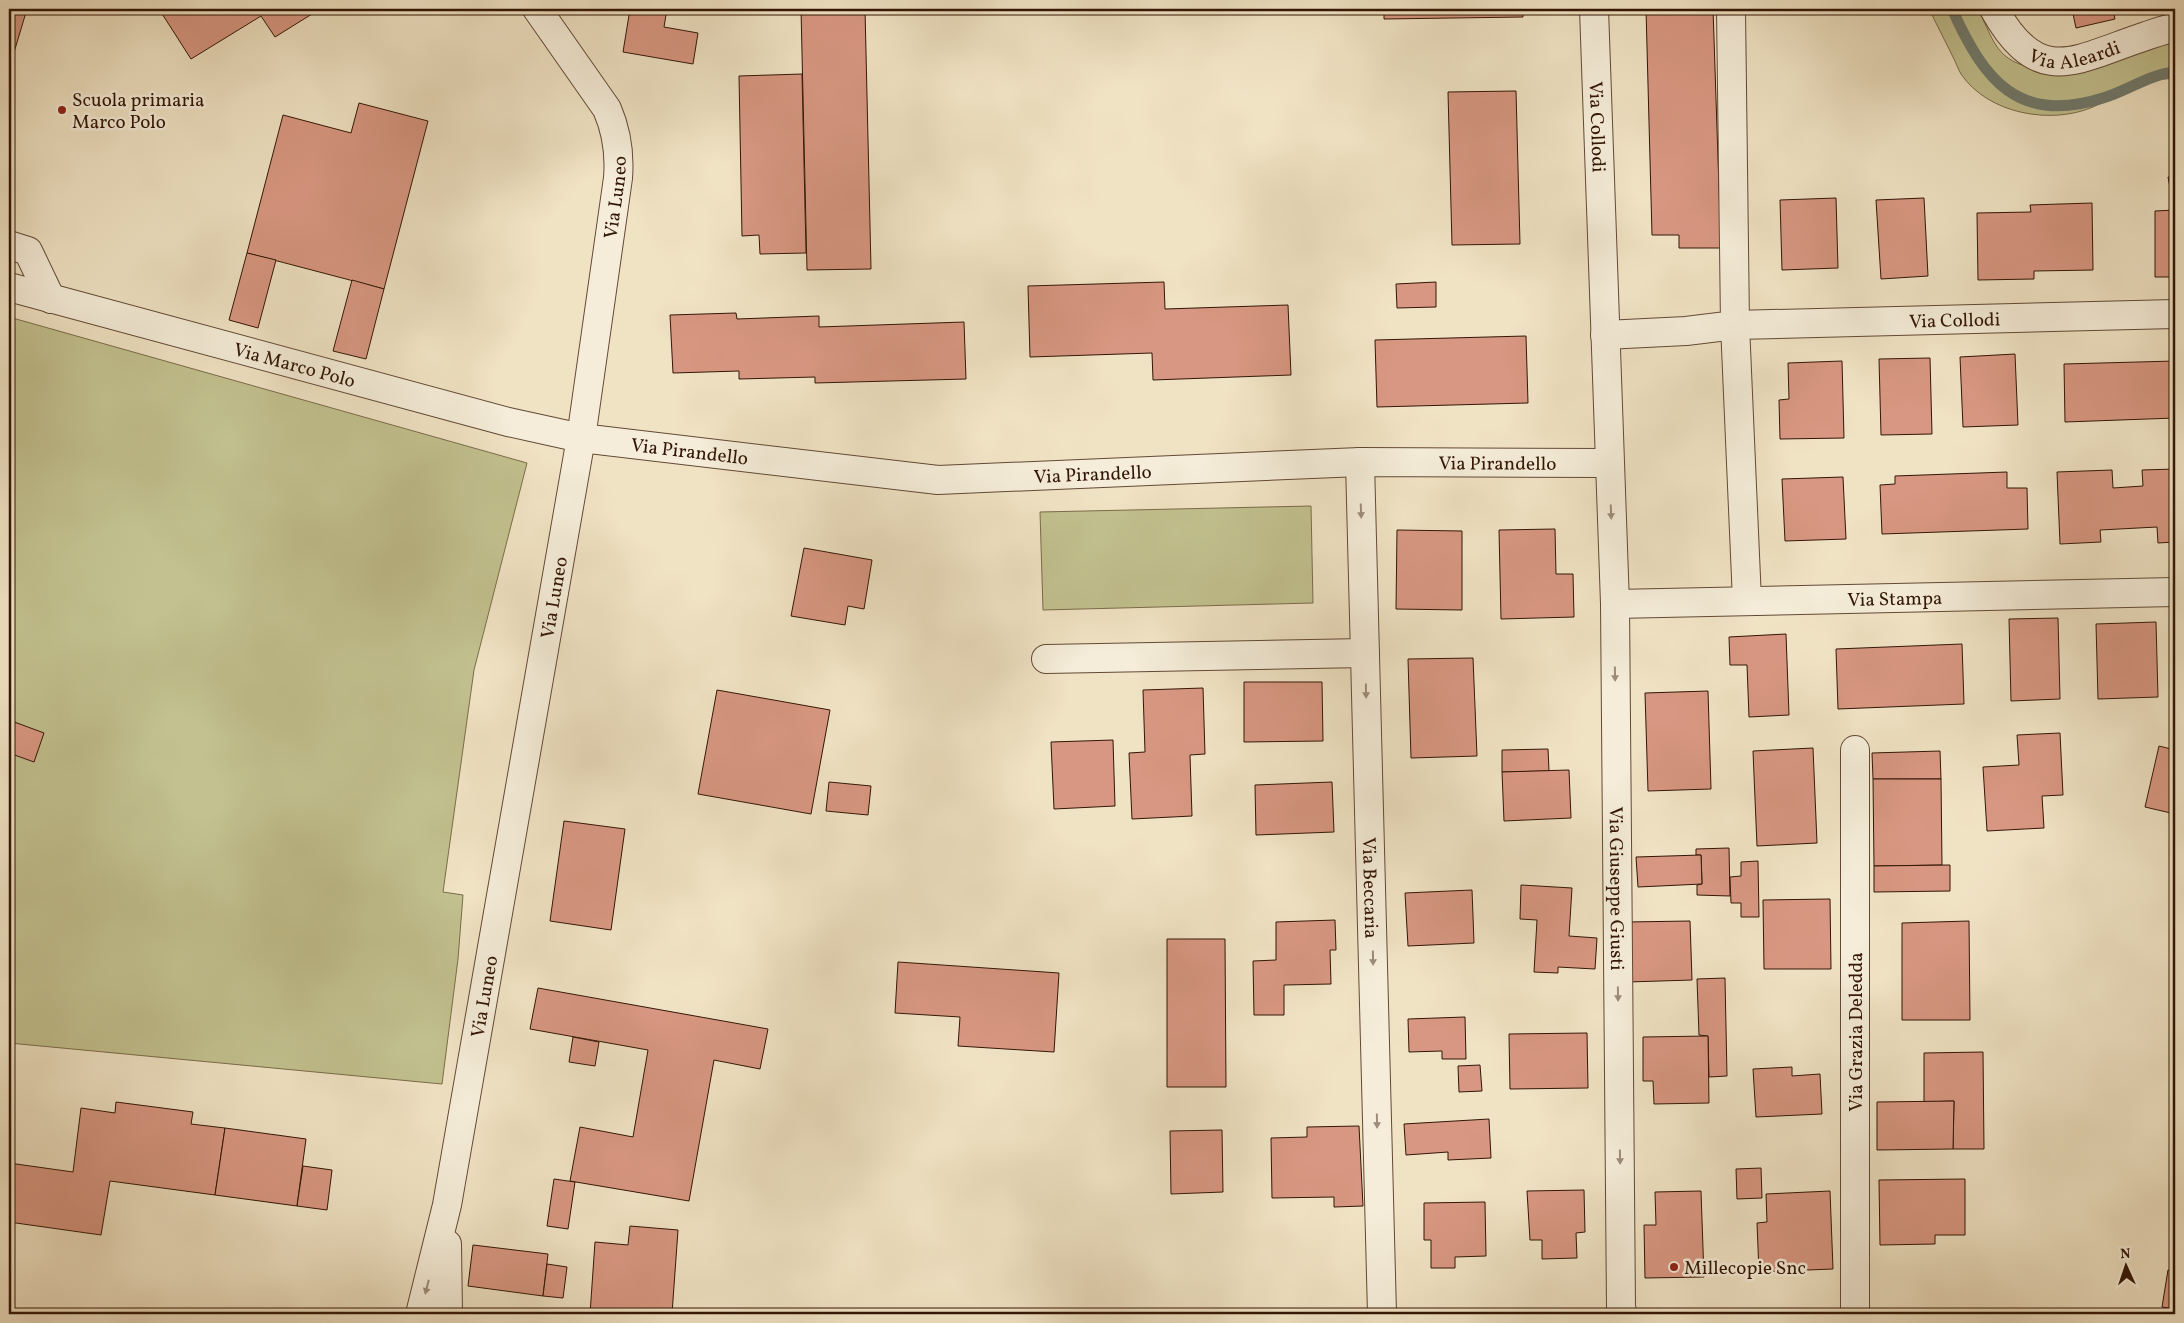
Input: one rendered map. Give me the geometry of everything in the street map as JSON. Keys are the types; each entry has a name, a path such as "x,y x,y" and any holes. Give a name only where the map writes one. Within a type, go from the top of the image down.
{"street":[{"name":"Via Luneo","path":"420,1314 447,1206 581,438 620,162 614,126 607,109 537,9"},
{"name":"Via Collodi","path":"1594,9 1608,463"},
{"path":"1731,9 1735,325 1747,601"},
{"name":"Via Aleardi","path":"1994,9 2004,26 2023,49 2040,59 2062,62 2089,58 2138,39 2175,28"},
{"path":"9,245 28,251 51,299"},
{"name":"Via Marco Polo","path":"9,287 499,420 581,438"},
{"name":"Via Collodi","path":"1605,335 1686,331 1735,325 2175,314"},
{"name":"Via Pirandello","path":"581,438 938,480 1360,462 1608,463"},
{"name":"Via Beccaria","path":"1360,462 1382,1314"},
{"name":"Via Giuseppe Giusti","path":"1608,463 1614,604 1621,1308 1623,1314"},
{"name":"Via Stampa","path":"1614,604 2175,592"},
{"path":"1046,659 1365,653"},
{"name":"Via Grazia Deledda","path":"1855,750 1855,1314"},
{"name":"Via Luneo","path":"447,1206 448,1314"}],"shaded area":[{"path":"1929,9 1978,9 1998,49 2013,61 2023,66 2037,69 2175,33 2175,78 2142,84 2093,107 2076,112 2040,115 2021,112 1987,99 1973,88 1961,74"},
{"path":"9,317 527,463 474,670 443,892 463,895 458,959 442,1084 9,1043"},
{"path":"1311,506 1313,603 1043,610 1040,512"}],"building":[{"path":"9,9 27,9 9,69"},
{"path":"159,9 320,9 275,37 261,16 191,59"},
{"path":"630,9 667,9 664,27 698,33 693,64 623,52"},
{"path":"801,9 865,9 871,269 807,270"},
{"path":"1384,9 1523,9 1523,17 1384,19"},
{"path":"1646,9 1713,9 1721,248 1679,248 1679,235 1652,235"},
{"path":"2072,9 2113,9 2115,19 2076,28"},
{"path":"802,74 806,253 760,254 759,235 742,236 739,76"},
{"path":"1516,91 1520,244 1452,245 1448,92"},
{"path":"359,103 428,121 384,289 247,253 283,115 351,133"},
{"path":"2168,177 2175,177 2175,203 2173,203"},
{"path":"1836,198 1838,268 1782,270 1780,200"},
{"path":"1924,198 1928,276 1881,279 1876,200"},
{"path":"2092,203 2093,270 2034,271 2034,279 1978,280 1977,213 2031,212 2030,205"},
{"path":"2175,210 2175,277 2155,277 2155,211"},
{"path":"247,253 276,260 258,328 229,320"},
{"path":"352,280 384,289 366,359 333,351"},
{"path":"1164,282 1165,309 1288,305 1291,375 1153,380 1152,353 1030,357 1028,286"},
{"path":"1436,282 1436,307 1397,308 1396,284"},
{"path":"736,313 737,319 819,316 819,327 964,322 966,379 815,383 815,377 739,379 739,371 673,373 670,315"},
{"path":"1526,336 1528,403 1377,407 1375,340"},
{"path":"2015,354 2018,425 1963,427 1960,357"},
{"path":"1930,358 1932,434 1881,435 1879,359"},
{"path":"1842,361 1844,438 1780,439 1779,400 1789,399 1788,363"},
{"path":"2175,361 2175,418 2065,422 2064,364"},
{"path":"2175,469 2175,542 2158,543 2157,527 2100,530 2101,542 2060,544 2057,472 2112,470 2113,488 2143,486 2142,470"},
{"path":"2007,472 2007,488 2027,488 2028,529 1882,534 1880,485 1895,484 1895,476"},
{"path":"1843,477 1846,539 1785,541 1782,479"},
{"path":"1555,529 1556,574 1573,574 1574,617 1501,619 1499,530"},
{"path":"1397,530 1462,531 1462,610 1396,609"},
{"path":"804,548 872,560 864,609 848,606 845,625 791,616"},
{"path":"2058,618 2060,699 2011,701 2009,619"},
{"path":"2156,622 2158,697 2098,699 2096,624"},
{"path":"1786,634 1789,715 1749,717 1747,665 1730,665 1729,637"},
{"path":"1962,644 1964,704 1838,709 1836,649"},
{"path":"1473,658 1477,756 1411,758 1408,659"},
{"path":"1244,682 1322,682 1323,741 1244,742"},
{"path":"1203,688 1205,754 1190,755 1192,816 1132,819 1129,753 1145,752 1143,690"},
{"path":"717,690 830,710 811,814 698,794"},
{"path":"1708,691 1711,789 1648,791 1645,693"},
{"path":"9,720 44,733 34,762 9,753"},
{"path":"2060,733 2063,795 2042,796 2044,828 1987,831 1983,767 2019,765 2017,735"},
{"path":"1113,740 1115,806 1054,809 1051,742"},
{"path":"2159,746 2175,750 2175,814 2145,807"},
{"path":"1813,748 1817,843 1757,846 1753,751"},
{"path":"1548,749 1549,771 1502,772 1502,750"},
{"path":"1940,751 1941,779 1873,779 1872,753"},
{"path":"1569,770 1571,818 1504,821 1502,772"},
{"path":"1873,779 1941,779 1942,865 1874,866"},
{"path":"829,782 871,786 868,815 826,811"},
{"path":"1332,782 1334,832 1256,835 1255,785"},
{"path":"564,821 625,829 611,930 550,921"},
{"path":"1729,848 1730,896 1697,895 1697,885 1702,884 1701,855 1696,855 1696,849"},
{"path":"1701,855 1702,884 1638,887 1636,857"},
{"path":"1758,861 1759,917 1741,917 1741,903 1731,903 1730,877 1741,876 1741,862"},
{"path":"1950,865 1950,891 1874,892 1874,866"},
{"path":"1521,885 1572,888 1569,936 1597,938 1595,969 1558,967 1558,973 1534,972 1537,920 1520,919"},
{"path":"1472,890 1474,943 1408,946 1405,893"},
{"path":"1830,899 1831,969 1764,969 1763,900"},
{"path":"1335,920 1336,950 1330,950 1331,984 1284,985 1284,1015 1254,1015 1253,961 1276,960 1276,922"},
{"path":"1690,921 1692,980 1628,982 1627,922"},
{"path":"1969,921 1970,1020 1902,1020 1902,923"},
{"path":"1167,939 1225,939 1226,1087 1167,1087"},
{"path":"898,962 1059,973 1054,1052 958,1046 960,1017 895,1013"},
{"path":"1725,978 1727,1076 1709,1077 1708,1036 1699,1035 1697,979"},
{"path":"538,988 768,1029 760,1069 714,1060 689,1201 570,1181 580,1127 633,1137 648,1050 530,1029"},
{"path":"1465,1017 1466,1059 1442,1059 1442,1051 1409,1052 1408,1019"},
{"path":"1587,1033 1588,1088 1510,1089 1509,1034"},
{"path":"1708,1036 1709,1103 1654,1104 1653,1081 1643,1081 1643,1037"},
{"path":"573,1037 599,1042 595,1066 569,1062"},
{"path":"1983,1052 1984,1149 1953,1149 1954,1101 1924,1102 1924,1053"},
{"path":"1480,1065 1482,1091 1459,1092 1458,1066"},
{"path":"1792,1067 1792,1076 1820,1074 1822,1114 1756,1117 1753,1069"},
{"path":"1954,1101 1953,1149 1877,1150 1877,1102"},
{"path":"116,1102 193,1112 191,1124 225,1128 215,1195 110,1181 101,1235 9,1222 9,1163 73,1172 81,1108 115,1113"},
{"path":"1489,1119 1491,1158 1448,1160 1448,1152 1406,1155 1404,1124"},
{"path":"1359,1126 1363,1206 1334,1207 1334,1197 1272,1198 1271,1138 1307,1137 1307,1127"},
{"path":"225,1128 306,1139 297,1206 215,1195"},
{"path":"1222,1130 1223,1192 1171,1194 1170,1131"},
{"path":"303,1166 332,1170 327,1210 297,1206"},
{"path":"1761,1168 1762,1198 1737,1199 1736,1169"},
{"path":"554,1179 575,1182 568,1229 547,1226"},
{"path":"1965,1179 1965,1235 1935,1235 1935,1244 1880,1245 1879,1180"},
{"path":"1584,1190 1585,1232 1576,1233 1577,1258 1542,1259 1542,1240 1530,1240 1527,1191"},
{"path":"1701,1191 1704,1277 1645,1278 1644,1225 1656,1225 1655,1192"},
{"path":"1830,1191 1833,1269 1759,1272 1757,1223 1767,1222 1766,1194"},
{"path":"1485,1202 1486,1256 1455,1257 1455,1268 1431,1268 1431,1240 1424,1240 1424,1203"},
{"path":"630,1226 678,1230 672,1314 590,1314 595,1242 628,1245"},
{"path":"473,1245 548,1254 543,1296 468,1286"},
{"path":"547,1264 567,1267 563,1298 543,1296"},
{"path":"2168,1270 2175,1271 2175,1309 2162,1307"}],"waterway":[{"path":"1952,9 1977,57 1991,75 2008,90 2026,100 2048,105 2073,105 2103,98 2148,79 2175,72"}],"place":[{"name":"Scuola primaria Marco Polo","path":"62,110"},
{"name":"Millecopie Snc","path":"1674,1267"}]}
